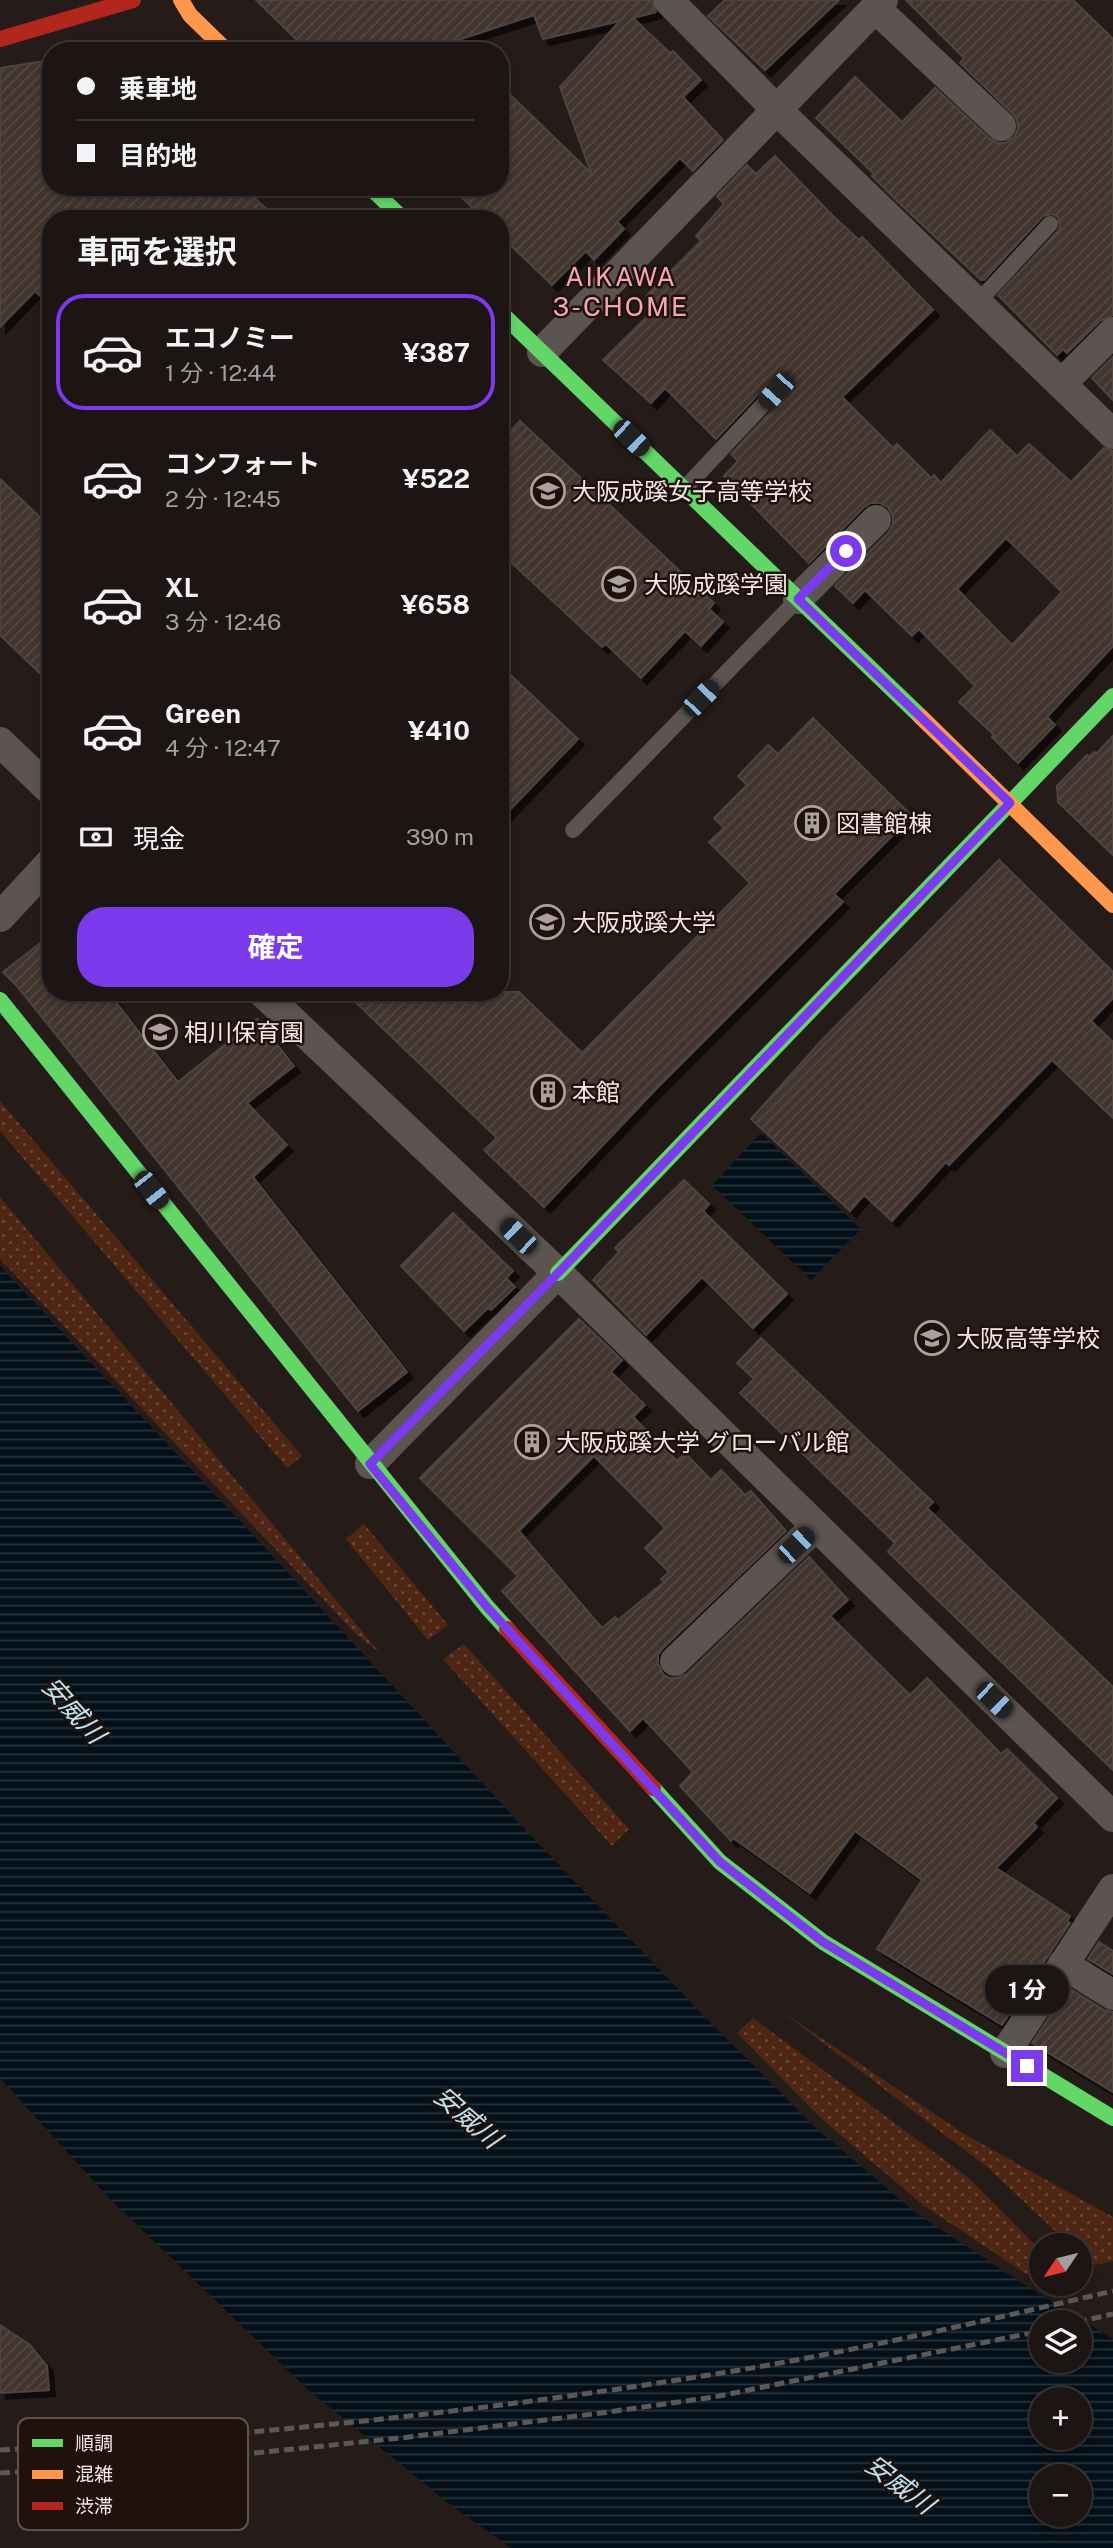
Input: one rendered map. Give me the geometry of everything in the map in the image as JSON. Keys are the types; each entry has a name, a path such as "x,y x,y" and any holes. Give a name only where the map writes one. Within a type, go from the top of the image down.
{"street":[{"path":"0,39 133,0"},
{"path":"181,0 190,15 218,42"},
{"path":"668,0 777,110 1113,434"},
{"path":"542,352 879,4 1002,126"},
{"path":"379,196 394,210"},
{"path":"509,321 1113,905"},
{"path":"1061,384 1113,332"},
{"path":"798,599 876,520"},
{"path":"370,1464 558,1273 1113,696"},
{"path":"0,742 42,782"},
{"path":"0,917 42,872"},
{"path":"0,1000 487,1607 720,1862 823,1942 1113,2118"},
{"path":"271,1001 558,1273 1113,1816"},
{"path":"675,1661 816,1526"},
{"path":"1006,2053 1113,1889"},
{"path":"1063,1964 1113,1996"}],"lane":[{"path":"977,303 1050,224"},
{"path":"684,489 776,391"},
{"path":"573,830 798,599"}],"shaded area":[{"path":"0,1101 302,1456 287,1468 0,1131"},
{"path":"0,1197 380,1653 356,1634 0,1259"},
{"path":"364,1524 448,1625 428,1640 346,1539"},
{"path":"464,1644 629,1829 612,1846 443,1659"},
{"path":"781,2011 966,2135 1113,2217 1113,2261 1092,2266 1092,2233 1057,2233 986,2166"},
{"path":"753,2018 970,2179 1029,2239 1029,2276 923,2205 823,2120 737,2033"}],"water":[{"path":"761,1133 861,1229 811,1280 712,1185"},
{"name":"安威川","path":"0,1266 537,1842 817,2129 915,2212 1029,2287 1029,2296 1043,2296 1066,2310 1029,2310 1029,2373 1092,2373 1092,2326 1113,2339 1113,2548 511,2548 456,2509 308,2390 105,2194 0,2078"}],"building":[{"path":"256,0 651,0 656,12 633,18 670,53 673,51 701,80 683,97 723,140 693,171 680,158 617,222 624,229 594,260 586,251 552,285 509,244 509,210 475,210 460,196 509,196 509,94 591,173 560,87 620,21 543,39 534,15 452,42 299,42"},
{"path":"725,0 839,0 765,70 708,16"},
{"path":"906,0 1073,0 1113,39 1113,315 1101,320 1067,353 1063,349 1057,355 998,295 1058,231 1058,217 1052,214 1043,216 984,280 981,280 897,201 872,176 874,174 816,118 855,77 902,122 935,88 990,139 1005,143 1014,137 1018,129 1013,114 960,63 964,58"},
{"path":"42,61 42,196 253,196 267,210 42,210 42,298 35,291 0,327 0,68"},
{"path":"775,156 833,216 859,240 862,237 933,310 842,397 893,448 897,444 931,478 934,475 941,483 990,430 1017,456 1029,444 1071,482 1104,448 1113,451 1113,646 1047,717 1055,725 1018,763 992,737 994,735 959,702 975,686 919,629 912,636 865,590 853,603 835,586 889,532 893,516 888,507 871,503 864,507 809,563 724,476 738,461 731,454 784,398 784,384 778,381 768,384 716,439 665,388 651,403 603,360 657,307 646,296 701,241 696,236 724,204 717,196 747,165 756,174","holes":["1006,538 1062,592 1012,645 957,589"]},
{"path":"1113,357 1113,400 1092,378"},
{"name":"大阪成蹊女子高等学校","path":"520,421 714,603 709,609 723,622 701,646 685,631 641,678 606,644 602,647 509,560 509,433"},
{"path":"0,479 42,519 42,675 0,635"},
{"path":"509,674 578,739 509,811"},
{"path":"813,718 912,816 834,894 843,902 658,1087 544,1207 484,1150 497,1138 354,1001 509,1001 509,992 519,992 582,1053 750,883 709,842 724,828 714,818 747,785 738,776 768,745 778,754"},
{"path":"1113,736 1113,855 1058,802 1057,786 1087,755 1089,757 1094,752 1096,754"},
{"path":"999,860 1113,972 1113,998 1091,1021 1113,1042 1113,1118 1052,1060 949,1165 946,1162 892,1221 864,1195 850,1211 751,1119 822,1040"},
{"path":"42,942 42,1001 115,1001 178,1082 257,1019 294,1066 247,1103 287,1145 253,1177 407,1372 358,1411 3,972"},
{"path":"684,1180 709,1204 703,1211 787,1294 753,1328 702,1277 646,1335 593,1280 619,1252 615,1248"},
{"path":"453,1213 513,1271 506,1278 515,1287 464,1331 401,1266"},
{"path":"579,1319 622,1360 611,1372 645,1405 633,1417 677,1461 685,1453 711,1480 721,1470 745,1495 751,1491 786,1531 663,1648 658,1655 658,1664 663,1674 669,1678 678,1678 687,1674 809,1557 848,1600 830,1616 910,1695 927,1678 1001,1754 1007,1749 1057,1798 1033,1823 1037,1827 996,1868 1070,1916 1067,1921 1070,1923 1002,2025 877,1949 922,1880 855,1831 810,1893 733,1838 731,1841 680,1786 693,1772 643,1718 630,1731 502,1591 518,1576 420,1478","holes":["594,1456 665,1528 645,1548 669,1572 661,1579 664,1582 618,1620 615,1617 602,1628 519,1531"]},
{"path":"761,1338 933,1502 927,1508 1113,1687 1113,1770 888,1552 895,1543 740,1393 754,1379 737,1363"},
{"path":"1099,1942 1113,1951 1113,1974 1088,1959"},
{"path":"1069,1988 1104,2010 1113,2012 1113,2092 1032,2043"},
{"path":"0,2325 30,2345 47,2366 49,2390 0,2393"}],"railway":[{"path":"248,2432 532,2401 760,2367 962,2326 1113,2291"},
{"path":"1092,2319 1113,2314"},
{"path":"248,2454 401,2438 714,2397 1029,2333"},
{"path":"0,2450 18,2449"},
{"path":"0,2473 18,2472"}],"traffic: fast":[{"path":"379,196 394,210"},
{"path":"509,321 921,717"},
{"path":"558,1273 1113,696"},
{"path":"0,1000 507,1629"},
{"path":"653,1788 720,1862 823,1942 1113,2118"}],"traffic: slow":[{"path":"181,0 190,15 218,42"},
{"path":"921,717 1113,905"}],"traffic: jam":[{"path":"0,39 133,0"},
{"path":"507,1629 653,1788"}],"place":[{"name":"大阪成蹊女子高等学校","path":"548,491"},
{"name":"大阪成蹊学園","path":"619,584"},
{"name":"図書館棟","path":"812,823"},
{"name":"大阪成蹊大学","path":"547,922"},
{"name":"相川保育園","path":"160,1032"},
{"name":"本館","path":"548,1092"},
{"name":"大阪高等学校","path":"932,1338"},
{"name":"大阪成蹊大学 グローバル館","path":"532,1442"}],"district":[{"name":"AIKAWA 3-CHOME","path":"621,291"}],"route":[{"path":"846,551 798,599 1010,803 558,1273 370,1464 487,1607 720,1862 823,1942 1027,2066"}]}
